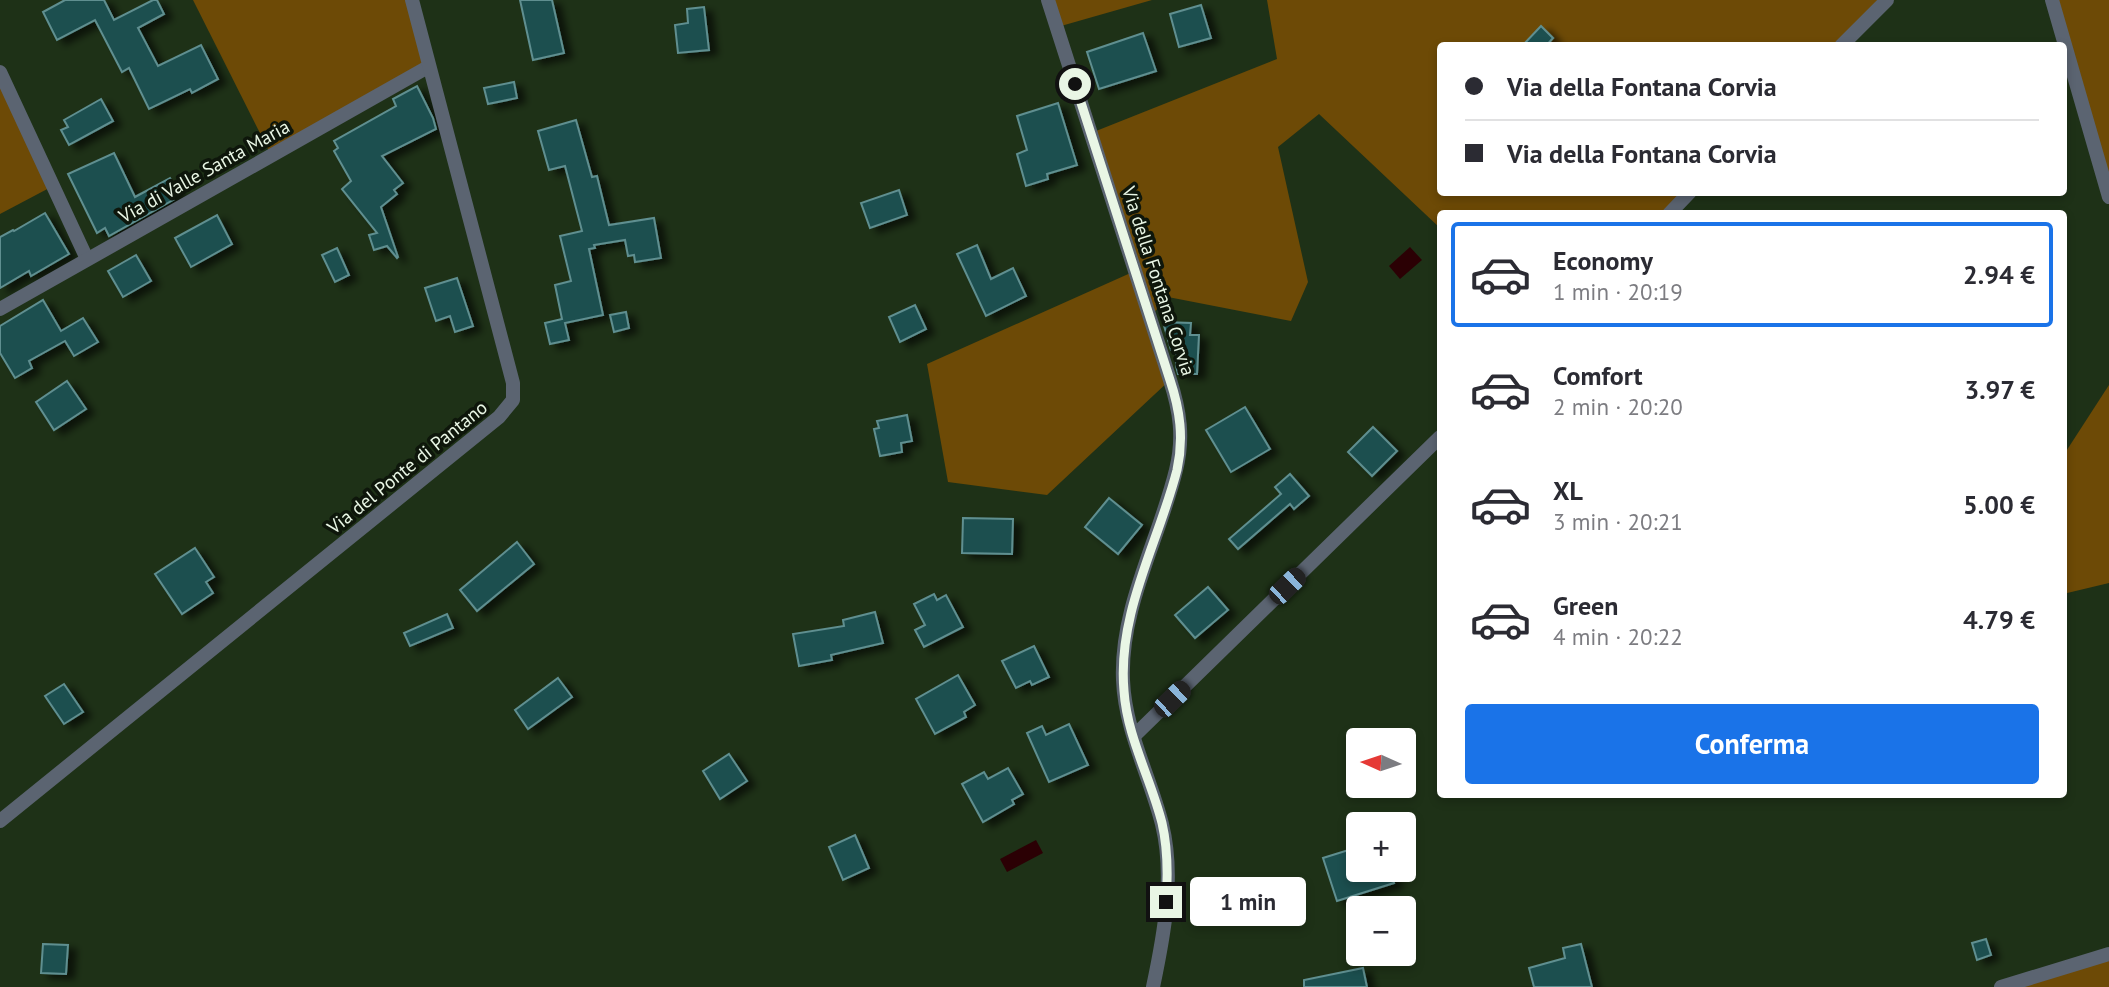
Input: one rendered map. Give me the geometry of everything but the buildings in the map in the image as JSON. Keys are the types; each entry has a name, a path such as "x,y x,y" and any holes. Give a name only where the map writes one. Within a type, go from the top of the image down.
{"street":[{"name":"Via del Ponte di Pantano","path":"0,821 499,417 513,400 513,383 412,0"},
{"name":"Via della Fontana Corvia","path":"1048,0 1170,380 1181,422 1175,476 1135,596 1123,662 1127,714 1160,815 1167,855 1165,919 1153,987"},
{"path":"1845,42 1887,0"},
{"path":"2052,0 2064,42"},
{"path":"2067,52 2109,197"},
{"name":"Via di Valle Santa Maria","path":"0,309 428,67"},
{"path":"0,72 87,259"},
{"path":"1673,210 1686,196"},
{"path":"1134,736 1437,440"},
{"path":"2001,987 2109,954"}],"shaded area":[{"path":"193,0 412,0 428,67 271,155"},
{"path":"1045,0 1152,0 1054,28"},
{"path":"1267,0 1887,0 1844,42 1437,42 1437,196 1687,196 1672,210 1437,210 1437,225 1319,114 1278,147 1308,282 1291,321 1168,297 1150,317 1170,380 1047,495 948,482 927,364 1135,271 1091,133 1277,59"},
{"path":"2052,0 2109,0 2109,197 2067,52 2067,42 2064,42"},
{"path":"0,72 53,186 0,214"},
{"path":"1410,247 1422,260 1400,279 1389,266"},
{"path":"2109,385 2109,583 2067,593 2067,450"},
{"path":"1036,840 1043,853 1007,872 1000,859"},
{"path":"2109,954 2109,987 2001,987"}],"route":[{"path":"1075,84 1177,402 1181,422 1177,470 1133,604 1123,662 1127,714 1165,837 1168,881 1166,902"}]}
